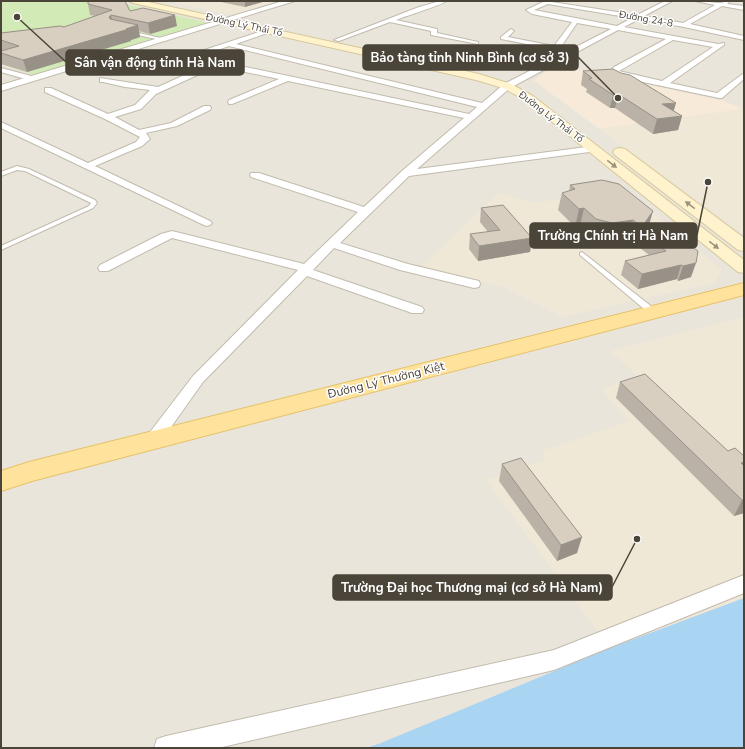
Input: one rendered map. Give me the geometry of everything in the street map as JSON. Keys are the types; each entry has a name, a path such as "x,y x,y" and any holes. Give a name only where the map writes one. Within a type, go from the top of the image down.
{"main road":[{"name":"Đường Lý Thái Tổ","path":"133,1 337,40 487,73 545,96"},
{"name":"Đường Lý Thái Tổ","path":"155,1 268,31 512,83 594,150 744,268"},
{"path":"614,148 744,246"},
{"name":"Đường Lý Thường Kiệt","path":"1,481 29,472 744,289"},
{"path":"1,469 29,472"}],"street":[{"path":"1,88 165,40 290,1"},
{"path":"337,40 443,1"},
{"path":"549,1 529,10 534,13 718,46"},
{"name":"Đường 24-8","path":"549,1 684,25 744,38"},
{"path":"153,440 198,379 366,211 406,173 470,117 512,83 669,1"},
{"path":"698,1 744,4"},
{"path":"684,25 725,2 744,8"},
{"path":"590,9 603,4"},
{"path":"390,20 436,30 432,34 476,44"},
{"path":"559,59 550,56 576,20"},
{"path":"663,84 744,29"},
{"path":"191,57 268,31"},
{"path":"511,31 503,38 556,48"},
{"path":"672,38 617,69 615,72 622,75 718,96 744,75"},
{"path":"228,44 483,106"},
{"path":"173,54 470,117"},
{"path":"108,117 138,107 159,88 217,63"},
{"path":"1,70 32,79"},
{"path":"232,102 287,78"},
{"path":"103,80 125,85 159,88"},
{"path":"48,90 108,117 144,136 145,139 143,141 88,166"},
{"path":"138,133 181,122 207,108"},
{"path":"1,125 206,223"},
{"path":"406,173 594,150"},
{"path":"255,175 366,211"},
{"path":"104,268 164,236 172,234 306,270 417,310"},
{"path":"332,244 404,267 474,284"},
{"path":"166,748 554,660 744,584"}],"lane":[{"path":"128,31 165,40"},
{"path":"1,174 17,168 27,170 93,201 94,203 91,207 1,248"},
{"path":"582,254 653,312"}],"shaded area":[{"path":"1,1 744,1 744,748 1,748"},
{"path":"167,1 284,1 236,16"},
{"path":"557,65 724,101 744,109 599,129 533,80"},
{"path":"744,109 744,235 599,129"},
{"path":"624,189 722,270 714,283 562,317 500,286 421,267 499,193 535,203"},
{"path":"744,317 744,598 610,648 486,480 545,460 542,451 629,421 602,390 637,375 610,351"}],"green space":[{"path":"1,1 111,1 205,22 204,24 34,75 1,64"}],"water":[{"path":"744,598 744,748 366,748 610,648"}],"building":[{"path":"88,1 125,1 130,11 143,8 175,15 148,23 111,15 109,17 110,19 138,25 126,29 129,29 23,60 1,53 1,51 19,46 1,40 1,33 60,26 64,27 112,10 88,4"},
{"path":"613,69 630,75 676,103 662,104 682,116 657,119 618,94 613,95 589,79 592,78 583,71"},
{"path":"602,180 619,184 653,211 642,227 633,220 612,223 596,219 584,208 579,209 562,193 575,189 570,185"},
{"path":"503,205 532,238 479,246 470,234 500,230 481,208"},
{"path":"666,229 698,251 696,263 642,274 625,261 666,251 644,234"},
{"path":"645,374 728,451 735,448 744,456 744,462 741,463 744,466 744,500 742,500 620,382"},
{"path":"521,458 582,537 561,545 502,464"}],"place":[{"name":"Sân vận động tỉnh Hà Nam","path":"17,17"},
{"name":"Bảo tàng tỉnh Ninh Bình (cơ sở 3)","path":"618,98"},
{"name":"Trường Chính trị Hà Nam","path":"708,182"},
{"name":"Trường Đại học Thương mại (cơ sở Hà Nam)","path":"637,539"}]}
